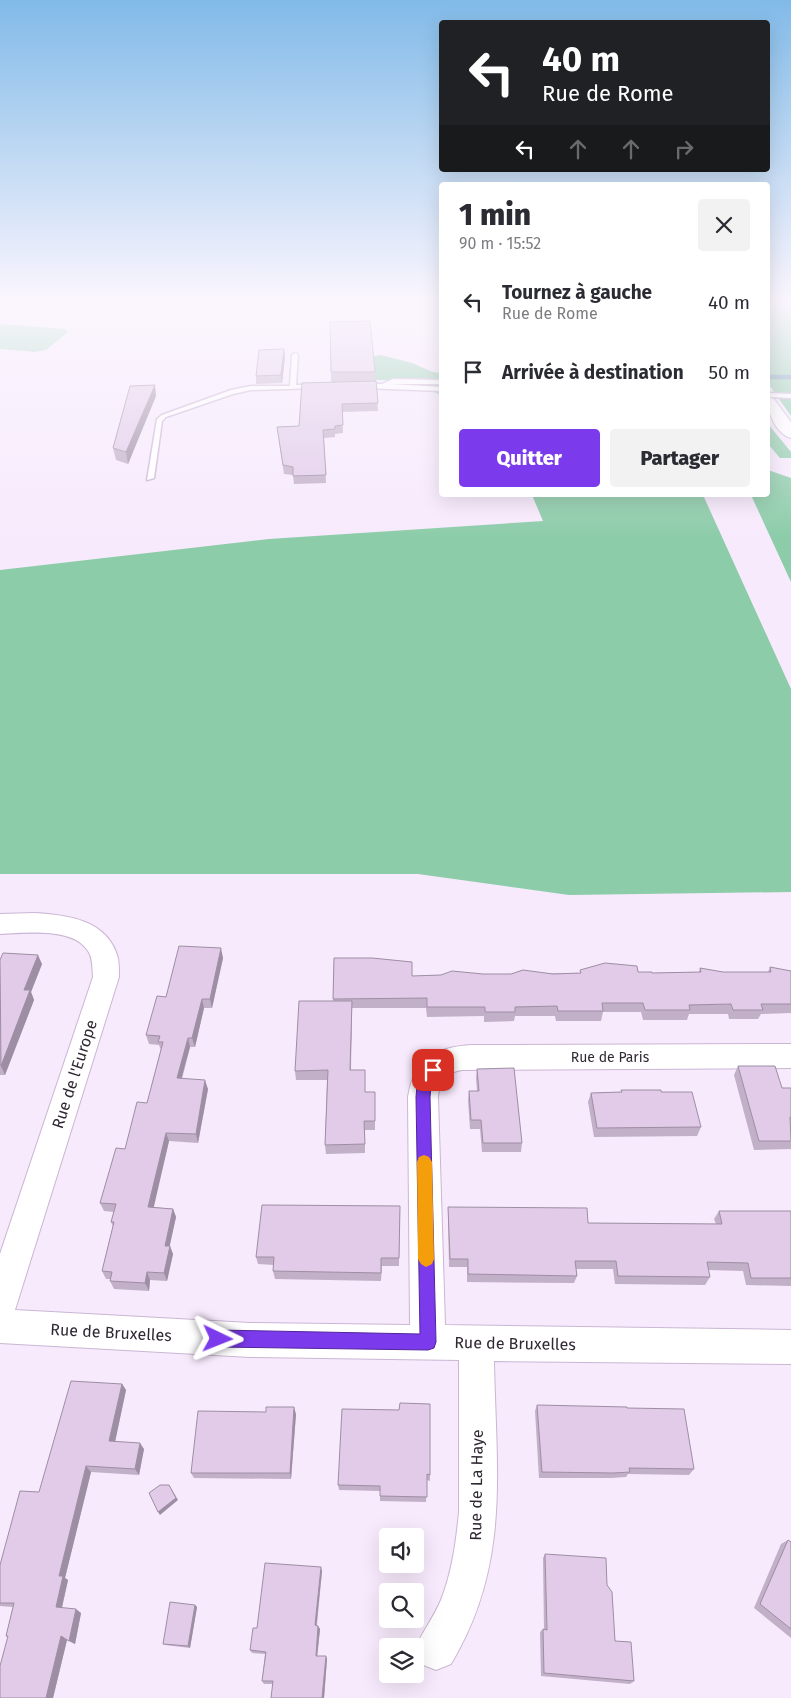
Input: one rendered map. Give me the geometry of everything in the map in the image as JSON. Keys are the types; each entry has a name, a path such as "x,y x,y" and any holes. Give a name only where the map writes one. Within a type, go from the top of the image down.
{"street":[{"path":"770,405 791,433"},
{"name":"Rue de l'Europe","path":"0,924 53,924 84,932 94,937 100,945 105,954 107,966 106,977 0,1305"},
{"name":"Rue de Paris","path":"428,1342 423,1097 424,1086 433,1070 448,1059 472,1057 791,1056"},
{"name":"Rue de Bruxelles","path":"0,1326 250,1340 791,1347"},
{"name":"Rue de La Haye","path":"436,1649 449,1631 459,1607 468,1580 477,1535 476,1343"}],"lane":[{"path":"293,380 293,388"},
{"path":"386,386 386,383 393,381 439,382"},
{"path":"357,386 439,389"},
{"path":"150,478 159,420 164,416 231,392 251,388 329,387"},
{"path":"770,395 791,396"}],"green space":[{"path":"394,380 439,380 439,394 424,388"},
{"path":"770,380 791,380 791,416 770,386"},
{"path":"770,426 791,452 791,458 780,458 770,446"},
{"path":"770,471 791,478 791,582 752,497 770,497"},
{"path":"533,497 704,497 791,689 791,892 569,895 418,874 0,874 0,570 269,539 543,521"}],"building":[{"path":"376,381 378,403 342,404 343,425 335,426 335,429 323,430 326,475 293,476 293,467 283,465 277,427 299,426 302,383"},
{"path":"155,385 126,452 113,448 130,386"},
{"path":"179,946 221,948 210,999 202,999 192,1038 188,1038 177,1078 205,1080 196,1134 166,1133 148,1207 173,1209 165,1246 170,1246 164,1273 147,1272 145,1283 110,1281 112,1272 102,1271 114,1222 111,1222 116,1204 100,1203 116,1148 125,1149 137,1102 147,1103 163,1042 158,1042 160,1036 146,1035 157,996 166,997"},
{"path":"3,953 38,955 24,990 30,990 1,1066 0,960"},
{"path":"334,958 372,958 412,962 412,976 441,975 452,971 483,974 511,974 523,970 553,974 581,973 580,970 605,963 637,966 638,972 652,973 701,972 700,968 723,972 771,972 770,967 791,971 791,1004 761,1004 763,1010 733,1010 731,1004 689,1005 690,1010 645,1010 643,1003 602,1003 603,1011 558,1011 557,1006 515,1007 515,1012 485,1012 485,1007 427,1007 427,998 333,999"},
{"path":"299,1001 352,1001 350,1070 365,1070 365,1092 375,1092 375,1121 364,1121 365,1144 325,1145 328,1070 295,1071"},
{"path":"738,1066 775,1066 782,1088 791,1088 791,1141 759,1141"},
{"path":"514,1068 522,1143 483,1143 481,1120 471,1120 469,1091 479,1091 477,1069"},
{"path":"621,1090 692,1092 701,1127 597,1128 591,1093 622,1092"},
{"path":"262,1205 400,1206 399,1258 381,1258 381,1273 273,1271 274,1257 256,1257"},
{"path":"448,1207 587,1208 588,1223 722,1224 719,1211 791,1211 791,1278 751,1278 748,1263 707,1262 710,1277 618,1276 616,1261 575,1261 577,1276 468,1274 468,1259 450,1259"},
{"path":"71,1381 122,1384 109,1441 140,1443 135,1469 86,1466 59,1576 63,1576 56,1607 76,1609 69,1641 61,1636 46,1698 0,1698 0,1666 14,1603 0,1603 0,1565 20,1491 39,1492"},
{"path":"400,1403 430,1404 430,1475 427,1474 427,1497 380,1496 380,1486 338,1485 342,1409 399,1410"},
{"path":"537,1405 684,1409 694,1469 629,1468 630,1472 614,1473 542,1472"},
{"path":"266,1407 294,1407 290,1473 191,1473 198,1411 266,1412"},
{"path":"160,1485 169,1485 176,1498 158,1512 149,1493"},
{"path":"788,1540 791,1542 791,1629 760,1604"},
{"path":"545,1554 606,1558 607,1585 612,1592 615,1641 631,1642 634,1681 544,1673 543,1629 547,1630"},
{"path":"265,1563 321,1567 315,1625 318,1626 316,1656 326,1656 322,1698 271,1698 273,1681 262,1681 266,1652 250,1650 253,1628 257,1628"},
{"path":"170,1602 195,1605 188,1646 163,1644"}],"slow traffic":[{"path":"424,1162 426,1259"}],"route":[{"path":"218,1339 428,1342 423,1097 424,1086 433,1070"}]}
